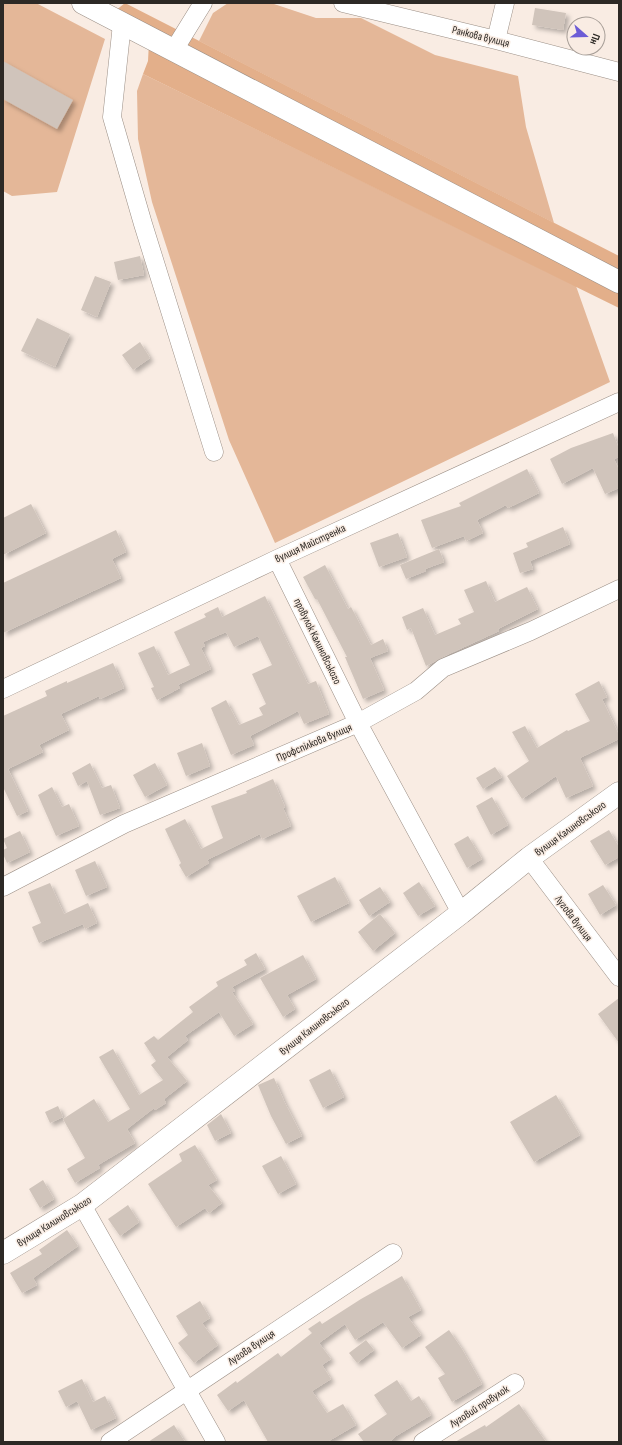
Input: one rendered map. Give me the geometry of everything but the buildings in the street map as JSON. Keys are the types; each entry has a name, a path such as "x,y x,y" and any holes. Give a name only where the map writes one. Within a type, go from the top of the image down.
{"main road":[{"path":"83,3 619,282"},
{"name":"вулиця Калиновського","path":"3,1253 82,1205 461,913 529,858 619,793"}],"street":[{"path":"174,50 203,3"},
{"name":"Ранкова вулиця","path":"343,3 496,40 619,72"},
{"path":"496,40 505,3"},
{"path":"122,24 112,117 142,224 214,452"},
{"name":"вулиця Майстренка","path":"3,689 277,559 619,402"},
{"name":"провулок Калиновського","path":"277,559 358,723 461,913"},
{"name":"Профспілкова вулиця","path":"3,887 124,824 358,723 416,691 444,668 531,631 619,589"},
{"name":"Лугова вулиця","path":"529,858 619,977"},
{"path":"82,1205 216,1442"},
{"name":"Лугова вулиця","path":"110,1442 393,1253"},
{"name":"Луговий провулок","path":"423,1442 515,1383"}],"shaded area":[{"path":"3,3 36,3 105,39 57,192 12,196 3,191"},
{"path":"125,3 619,256 619,308 143,74 148,61 149,42 115,11"},
{"path":"228,3 271,3 316,18 361,18 435,55 518,76 526,127 554,223 199,41 213,13"},
{"path":"143,74 576,286 610,382 275,543 229,440 152,202 138,139 137,91"}]}
